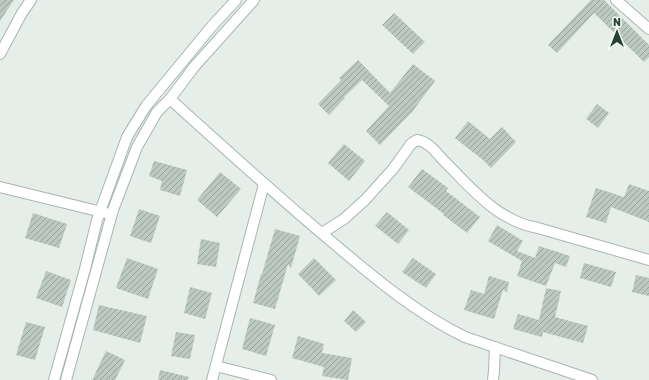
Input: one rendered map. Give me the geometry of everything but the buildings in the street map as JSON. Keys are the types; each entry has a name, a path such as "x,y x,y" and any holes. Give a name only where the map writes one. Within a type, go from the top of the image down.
{"street":[{"path":"0,54 22,13 31,0"},
{"path":"54,380 100,212 127,137 146,106 212,26 236,0"},
{"path":"66,380 112,214 137,146 157,112 170,99 194,67 254,0"},
{"path":"616,0 649,29"},
{"path":"170,99 264,184 322,233 354,260 426,315 465,337 592,380"},
{"path":"322,233 344,219 365,200 393,169 411,144 417,140 430,145 466,183 499,213 508,218 526,226 538,228 649,260"},
{"path":"212,380 264,184"},
{"path":"0,186 112,214"},
{"path":"493,380 495,348"},
{"path":"216,366 271,380"}]}
